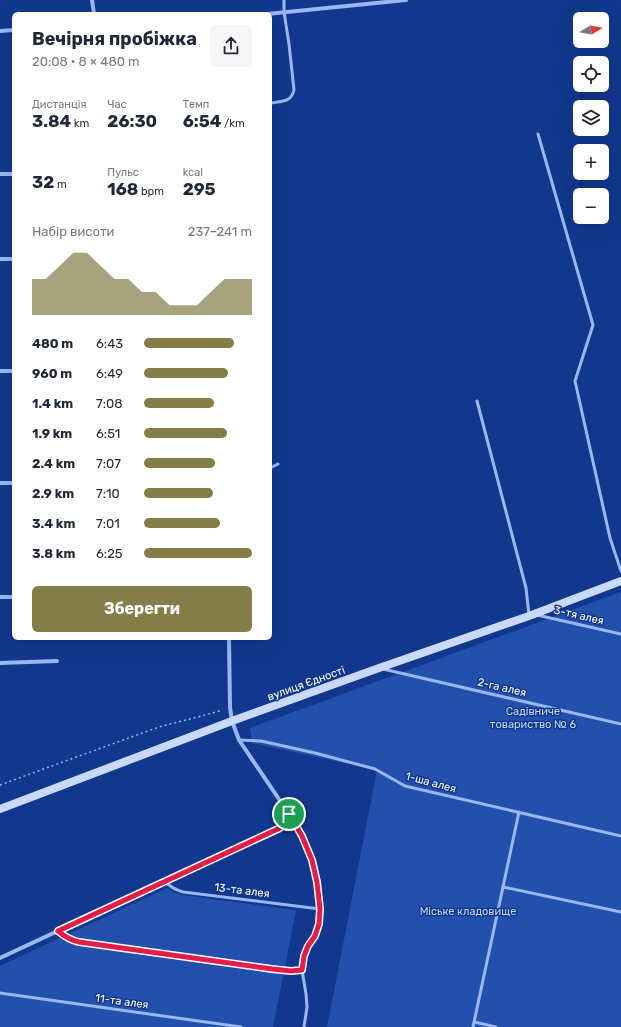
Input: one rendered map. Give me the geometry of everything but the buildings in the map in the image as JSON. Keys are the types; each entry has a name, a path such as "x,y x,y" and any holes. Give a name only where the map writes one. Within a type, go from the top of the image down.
{"main road":[{"name":"вулиця Єдності","path":"0,809 379,668 531,615 621,581"}],"street":[{"path":"92,0 94,12"},
{"path":"272,13 406,0"},
{"path":"0,31 12,30"},
{"path":"0,174 12,174"},
{"path":"0,259 12,259"},
{"path":"0,371 12,371"},
{"path":"0,483 12,483"},
{"path":"0,597 12,597"},
{"path":"0,958 280,828 289,814 239,740 232,722 230,706 229,640"},
{"path":"0,663 57,661"}],"lane":[{"path":"272,103 289,100 293,96 294,90 284,12 284,0"},
{"path":"538,134 593,325 575,381 610,538 621,571"},
{"path":"477,401 526,588 531,615"},
{"path":"272,467 278,464"},
{"name":"3-тя алея","path":"531,615 621,634"},
{"name":"2-га алея","path":"379,668 621,724"},
{"name":"1-ша алея","path":"239,740 261,741 315,753 375,769 405,786 621,836"},
{"path":"473,1027 519,812"},
{"path":"289,814 302,836 312,860 317,882 320,909 319,924 315,936 308,946 304,956 302,970 307,1007 304,1027"},
{"name":"13-та алея","path":"165,881 176,890 183,892 320,909"},
{"path":"503,887 621,912"},
{"path":"58,931 68,938 79,942 264,968 291,971 302,970"},
{"name":"11-та алея","path":"0,993 241,1027"},
{"path":"474,1022 496,1027"}],"path":[{"path":"0,785 159,727 220,711"}],"green space":[{"path":"621,592 621,1027 327,1027 377,770 252,743 250,728"},
{"path":"167,888 182,895 296,910 273,1027 0,1027 0,966"}],"route":[{"path":"289,814 302,836 312,860 317,882 320,909 319,924 315,936 308,946 304,956 302,970 291,971 213,962 79,942 71,940 58,931 280,828 289,814"}],"park label":[{"name":"Садівниче товариство № 6","path":"533,717"},
{"name":"Міське кладовище","path":"468,911"}]}
